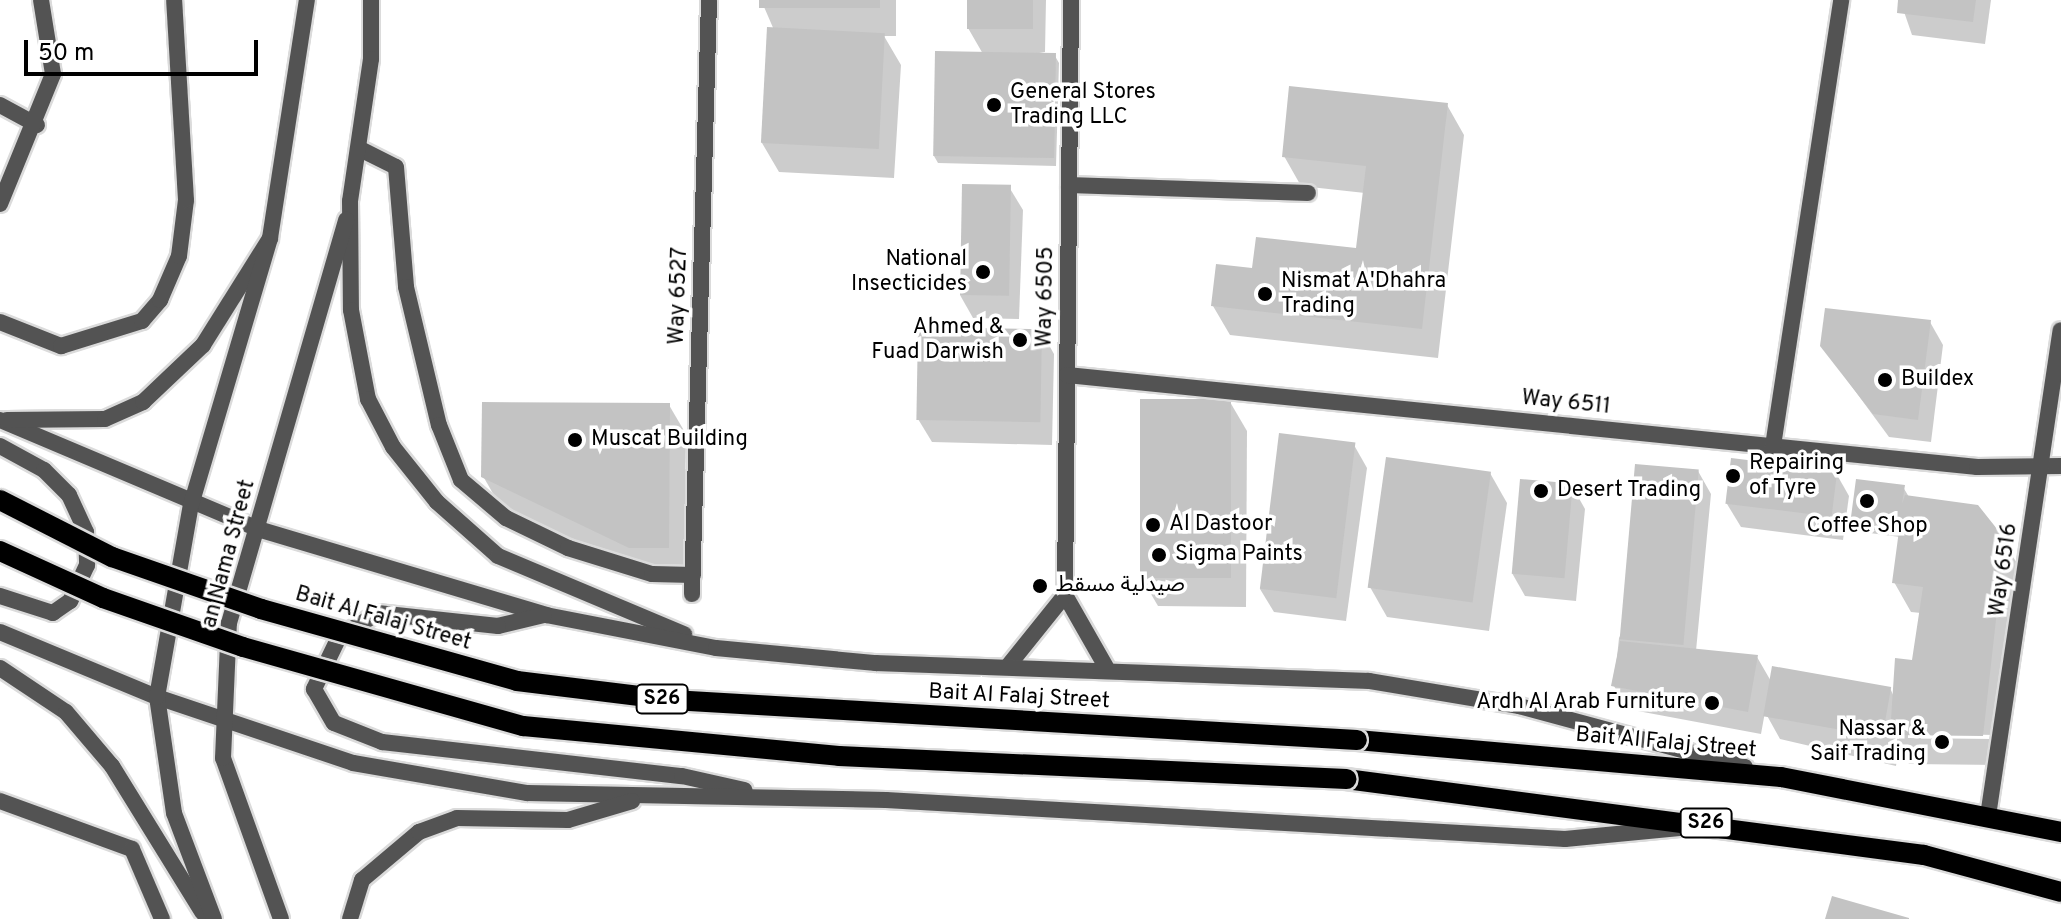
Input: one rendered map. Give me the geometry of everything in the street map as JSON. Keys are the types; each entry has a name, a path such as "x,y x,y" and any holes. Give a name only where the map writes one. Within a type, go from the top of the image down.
{"main road":[{"name":"Bait Al Falaj Street","path":"0,500 112,557 246,604 517,681 672,700 1357,740 1781,777 2061,832"},
{"name":"S26","path":"0,551 103,598 243,647 523,726 839,756 1346,779 1716,825 1924,855 2061,892"}],"street":[{"path":"0,204 37,125 53,74 41,0"},
{"path":"0,322 61,346 142,321 179,256 186,200 174,0"},
{"name":"an Nama Street","path":"214,919 174,813 157,697 191,505 270,238 307,0"},
{"path":"371,0 360,149 350,201 351,310 365,387 393,447 437,502 498,556 716,648"},
{"name":"Way 6527","path":"692,594 709,0"},
{"name":"Way 6505","path":"1065,595 1071,0"},
{"path":"1773,446 1841,0"},
{"path":"0,105 37,125"},
{"path":"360,149 396,167 406,287 439,425 461,480 506,518 568,548 652,574 693,575"},
{"path":"1069,185 1308,193"},
{"name":"an Nama Street","path":"281,919 223,758 222,715 229,623 350,201"},
{"path":"0,420 105,419 143,402 203,345 270,238"},
{"name":"Way 6516","path":"1988,816 2061,330"},
{"name":"Way 6511","path":"1067,375 1773,446 2061,466"},
{"path":"0,420 191,505 258,529 546,615 716,648 1008,666 1106,667 1384,683 1519,706 1781,777"},
{"path":"0,446 44,470 69,495 86,532 87,565 70,601 53,613 0,596"},
{"path":"1008,666 1065,595 1106,667"},
{"path":"546,615 498,626 378,613 339,637 314,689 334,723 382,742 682,776 774,797"},
{"path":"0,632 157,697 222,715 353,763 527,793 774,797 1565,839 1716,825"},
{"path":"0,668 66,712 112,766 207,919"},
{"path":"350,919 362,880 419,832 457,818 568,820 649,796"},
{"path":"0,801 132,849 162,919"}],"building":[{"path":"759,0 880,0 880,8 759,8"},
{"path":"967,0 1033,0 1033,29 967,29"},
{"path":"1898,0 1976,0 1973,22 1897,13"},
{"path":"767,27 885,33 879,149 761,143"},
{"name":"General Stores Trading LLC","path":"935,51 1056,53 1054,158 933,156"},
{"path":"1289,86 1448,103 1422,329 1211,306 1216,264 1252,268 1256,237 1356,248 1366,166 1282,157"},
{"path":"962,184 1011,185 1009,296 960,295"},
{"name":"Buildex","path":"1825,308 1931,320 1918,420 1873,414 1820,346"},
{"path":"918,327 1042,329 1040,422 916,420"},
{"path":"1140,399 1231,399 1231,578 1140,578"},
{"name":"Muscat Building","path":"482,402 670,403 669,548 629,548 481,477"},
{"path":"1279,433 1355,442 1336,598 1260,589"},
{"path":"1386,457 1491,472 1473,602 1368,588"},
{"path":"1731,458 1837,471 1832,517 1725,504"},
{"path":"1635,464 1699,470 1683,645 1620,639"},
{"path":"1520,479 1573,484 1565,578 1512,574"},
{"path":"1856,479 1905,485 1902,504 1905,495 1978,505 2005,539 1983,736 1890,735 1895,658 1912,660 1923,587 1892,583 1900,523 1851,517"},
{"path":"1620,641 1758,655 1748,712 1611,686"},
{"path":"1772,666 1891,687 1882,737 1763,716"},
{"path":"1832,896 1909,918 1909,919 1825,919"}],"place":[{"name":"General Stores Trading LLC","path":"994,105"},
{"name":"National Insecticides","path":"983,272"},
{"name":"Nismat A'Dhahra Trading","path":"1265,294"},
{"name":"Ahmed & Fuad Darwish","path":"1020,340"},
{"name":"Buildex","path":"1885,380"},
{"name":"Muscat Building","path":"575,440"},
{"name":"Repairing of Tyre","path":"1733,476"},
{"name":"Desert Trading","path":"1541,491"},
{"name":"Coffee Shop","path":"1867,501"},
{"name":"Al Dastoor","path":"1153,525"},
{"name":"Sigma Paints","path":"1159,555"},
{"name":"صيدلية مسقط","path":"1040,586"},
{"name":"Ardh Al Arab Furniture","path":"1712,703"},
{"name":"Nassar & Saif Trading","path":"1942,742"}]}
